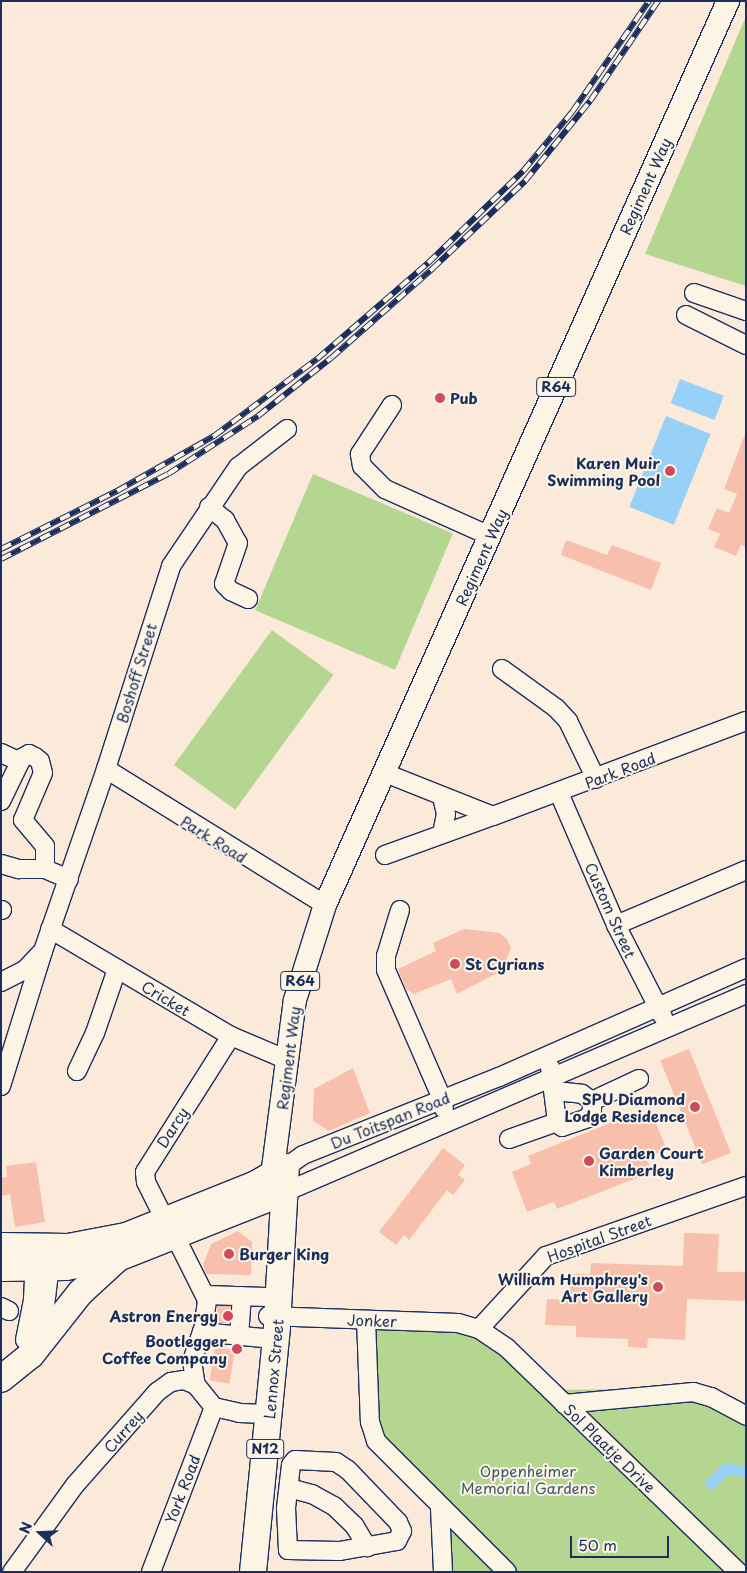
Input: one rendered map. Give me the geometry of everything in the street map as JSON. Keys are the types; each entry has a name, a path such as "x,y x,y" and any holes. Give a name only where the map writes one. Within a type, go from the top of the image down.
{"highway":[{"name":"Du Toitspan Road","path":"43,1257 118,1258 170,1229 279,1183"},
{"name":"Lennox Street","path":"253,1572 262,1413 259,1316 279,1183"},
{"name":"Du Toitspan Road","path":"43,1257 115,1239 170,1229"},
{"path":"1,1246 43,1257"},
{"path":"1,1268 43,1257"},
{"path":"1,1378 30,1355 80,1293 118,1258"},
{"name":"Lennox Street","path":"239,1572 262,1413"}],"main road":[{"name":"Regiment Way","path":"279,1183 273,1150 280,1126 285,1059 300,982 324,904 385,773 728,1"}],"street":[{"path":"694,293 746,311"},
{"path":"686,315 746,345"},
{"path":"392,405 360,454 362,466 385,489 490,536"},
{"name":"Boshoff Street","path":"1,1086 50,929 106,769 166,578 177,554 209,507 247,458 287,429"},
{"path":"209,507 225,520 238,543 224,584 231,591 248,599"},
{"path":"502,670 556,708 568,721 596,779"},
{"name":"Park Road","path":"385,855 560,793 746,720"},
{"path":"1,753 20,762"},
{"path":"1,801 20,762 29,754 42,767 23,820 45,846 45,869"},
{"name":"Park Road","path":"106,769 238,854 324,904"},
{"path":"385,773 493,816"},
{"name":"Custom Street","path":"560,793 616,925 668,1026"},
{"path":"442,796 446,814 442,834"},
{"path":"1,864 19,869 45,869 69,879"},
{"path":"616,925 746,870"},
{"path":"400,910 386,956 386,970 442,1099 446,1122"},
{"name":"Cricket","path":"50,929 231,1036 285,1059"},
{"path":"1,982 25,970 43,951"},
{"name":"Du Toitspan Road","path":"279,1183 303,1155 546,1057 746,968"},
{"path":"77,1071 95,1033 117,969"},
{"name":"Du Toitspan Road","path":"279,1183 554,1084 668,1026 746,994"},
{"name":"Darcy","path":"170,1229 146,1182 144,1172 231,1036"},
{"path":"546,1057 554,1084 557,1122 562,1127 588,1118 592,1110 592,1100"},
{"path":"592,1100 639,1079"},
{"path":"554,1084 582,1094 592,1100"},
{"path":"509,1139 557,1122"},
{"name":"Hospital Street","path":"479,1329 546,1256 746,1186"},
{"path":"170,1229 206,1295 207,1312 192,1361 196,1385 214,1407 262,1413"},
{"path":"1,1378 43,1319 43,1257"},
{"path":"206,1295 259,1316"},
{"path":"202,1332 259,1316"},
{"name":"Jonker","path":"259,1316 458,1323 479,1329"},
{"path":"366,1320 372,1432 383,1450 506,1572"},
{"name":"Sol Plaatje Drive","path":"479,1329 507,1348 738,1572"},
{"name":"Currey","path":"12,1572 52,1514 157,1392 171,1382 184,1380 196,1385"},
{"path":"564,1404 693,1392 711,1397 746,1416"},
{"name":"York Road","path":"151,1572 214,1407"},
{"path":"295,1460 336,1462 348,1470 402,1527 401,1536 393,1544 367,1548 339,1551 288,1550 285,1540 288,1488 295,1460"},
{"path":"288,1488 302,1490 334,1506 354,1525 367,1548"},
{"path":"440,1508 443,1572"}],"green space":[{"path":"746,16 746,286 645,254"},
{"path":"313,474 453,533 395,670 255,610"},
{"path":"272,630 333,675 235,810 174,765"},
{"name":"Oppenheimer Memorial Gardens","path":"370,1316 477,1321 493,1327 555,1390 703,1388 746,1414 746,1572 444,1572 438,1501 373,1435"}],"water":[{"path":"680,379 724,396 715,420 671,403"},
{"name":"Karen Muir Swimming Pool","path":"666,416 711,434 674,525 629,507"},
{"path":"724,1463 746,1466 746,1477 728,1475 712,1491 704,1483"}],"building":[{"path":"745,434 746,547 741,545 736,556 714,547 720,534 708,529 717,508 729,513 737,494 724,489"},
{"path":"566,540 607,555 612,545 661,563 651,590 561,555"},
{"name":"St Cyrians","path":"464,929 499,933 507,939 511,948 506,960 497,967 499,972 457,994 451,979 414,994 406,989 398,969 436,951 433,943"},
{"name":"SPU Diamond Lodge Residence","path":"689,1049 731,1153 702,1164 660,1061"},
{"path":"353,1068 370,1113 329,1131 313,1121 314,1089"},
{"name":"Garden Court Kimberley","path":"653,1116 667,1150 646,1158 652,1172 557,1209 554,1202 527,1212 512,1172 531,1164 528,1156 623,1118 633,1124"},
{"path":"443,1148 465,1165 458,1175 465,1180 453,1195 447,1190 409,1240 404,1235 396,1245 379,1232"},
{"path":"36,1162 45,1222 15,1227 10,1194 1,1196 1,1178 7,1177 6,1166"},
{"name":"Burger King","path":"238,1231 252,1242 251,1275 206,1274 203,1265 211,1244"},
{"name":"William Humphrey's Art Gallery","path":"684,1233 719,1234 717,1272 746,1272 746,1301 687,1299 685,1340 648,1338 647,1348 628,1347 628,1339 576,1337 576,1326 545,1325 547,1299 570,1300 571,1274 590,1274 591,1263 683,1266"},
{"path":"217,1306 231,1306 231,1323 217,1323"},
{"path":"215,1347 235,1350 229,1384 210,1381"}],"railway":[{"path":"1,549 117,491 214,436 317,359 428,263 523,171 572,112 649,1"},
{"path":"1,559 168,474 258,416 331,358 432,269 525,181 590,101 658,1"}],"place":[{"name":"Pub","path":"440,398"},
{"name":"Karen Muir Swimming Pool","path":"670,471"},
{"name":"St Cyrians","path":"455,964"},
{"name":"SPU Diamond Lodge Residence","path":"695,1107"},
{"name":"Garden Court Kimberley","path":"589,1161"},
{"name":"Burger King","path":"229,1254"},
{"name":"William Humphrey's Art Gallery","path":"658,1287"},
{"name":"Astron Energy","path":"228,1316"},
{"name":"Bootlegger Coffee Company","path":"237,1349"}]}
